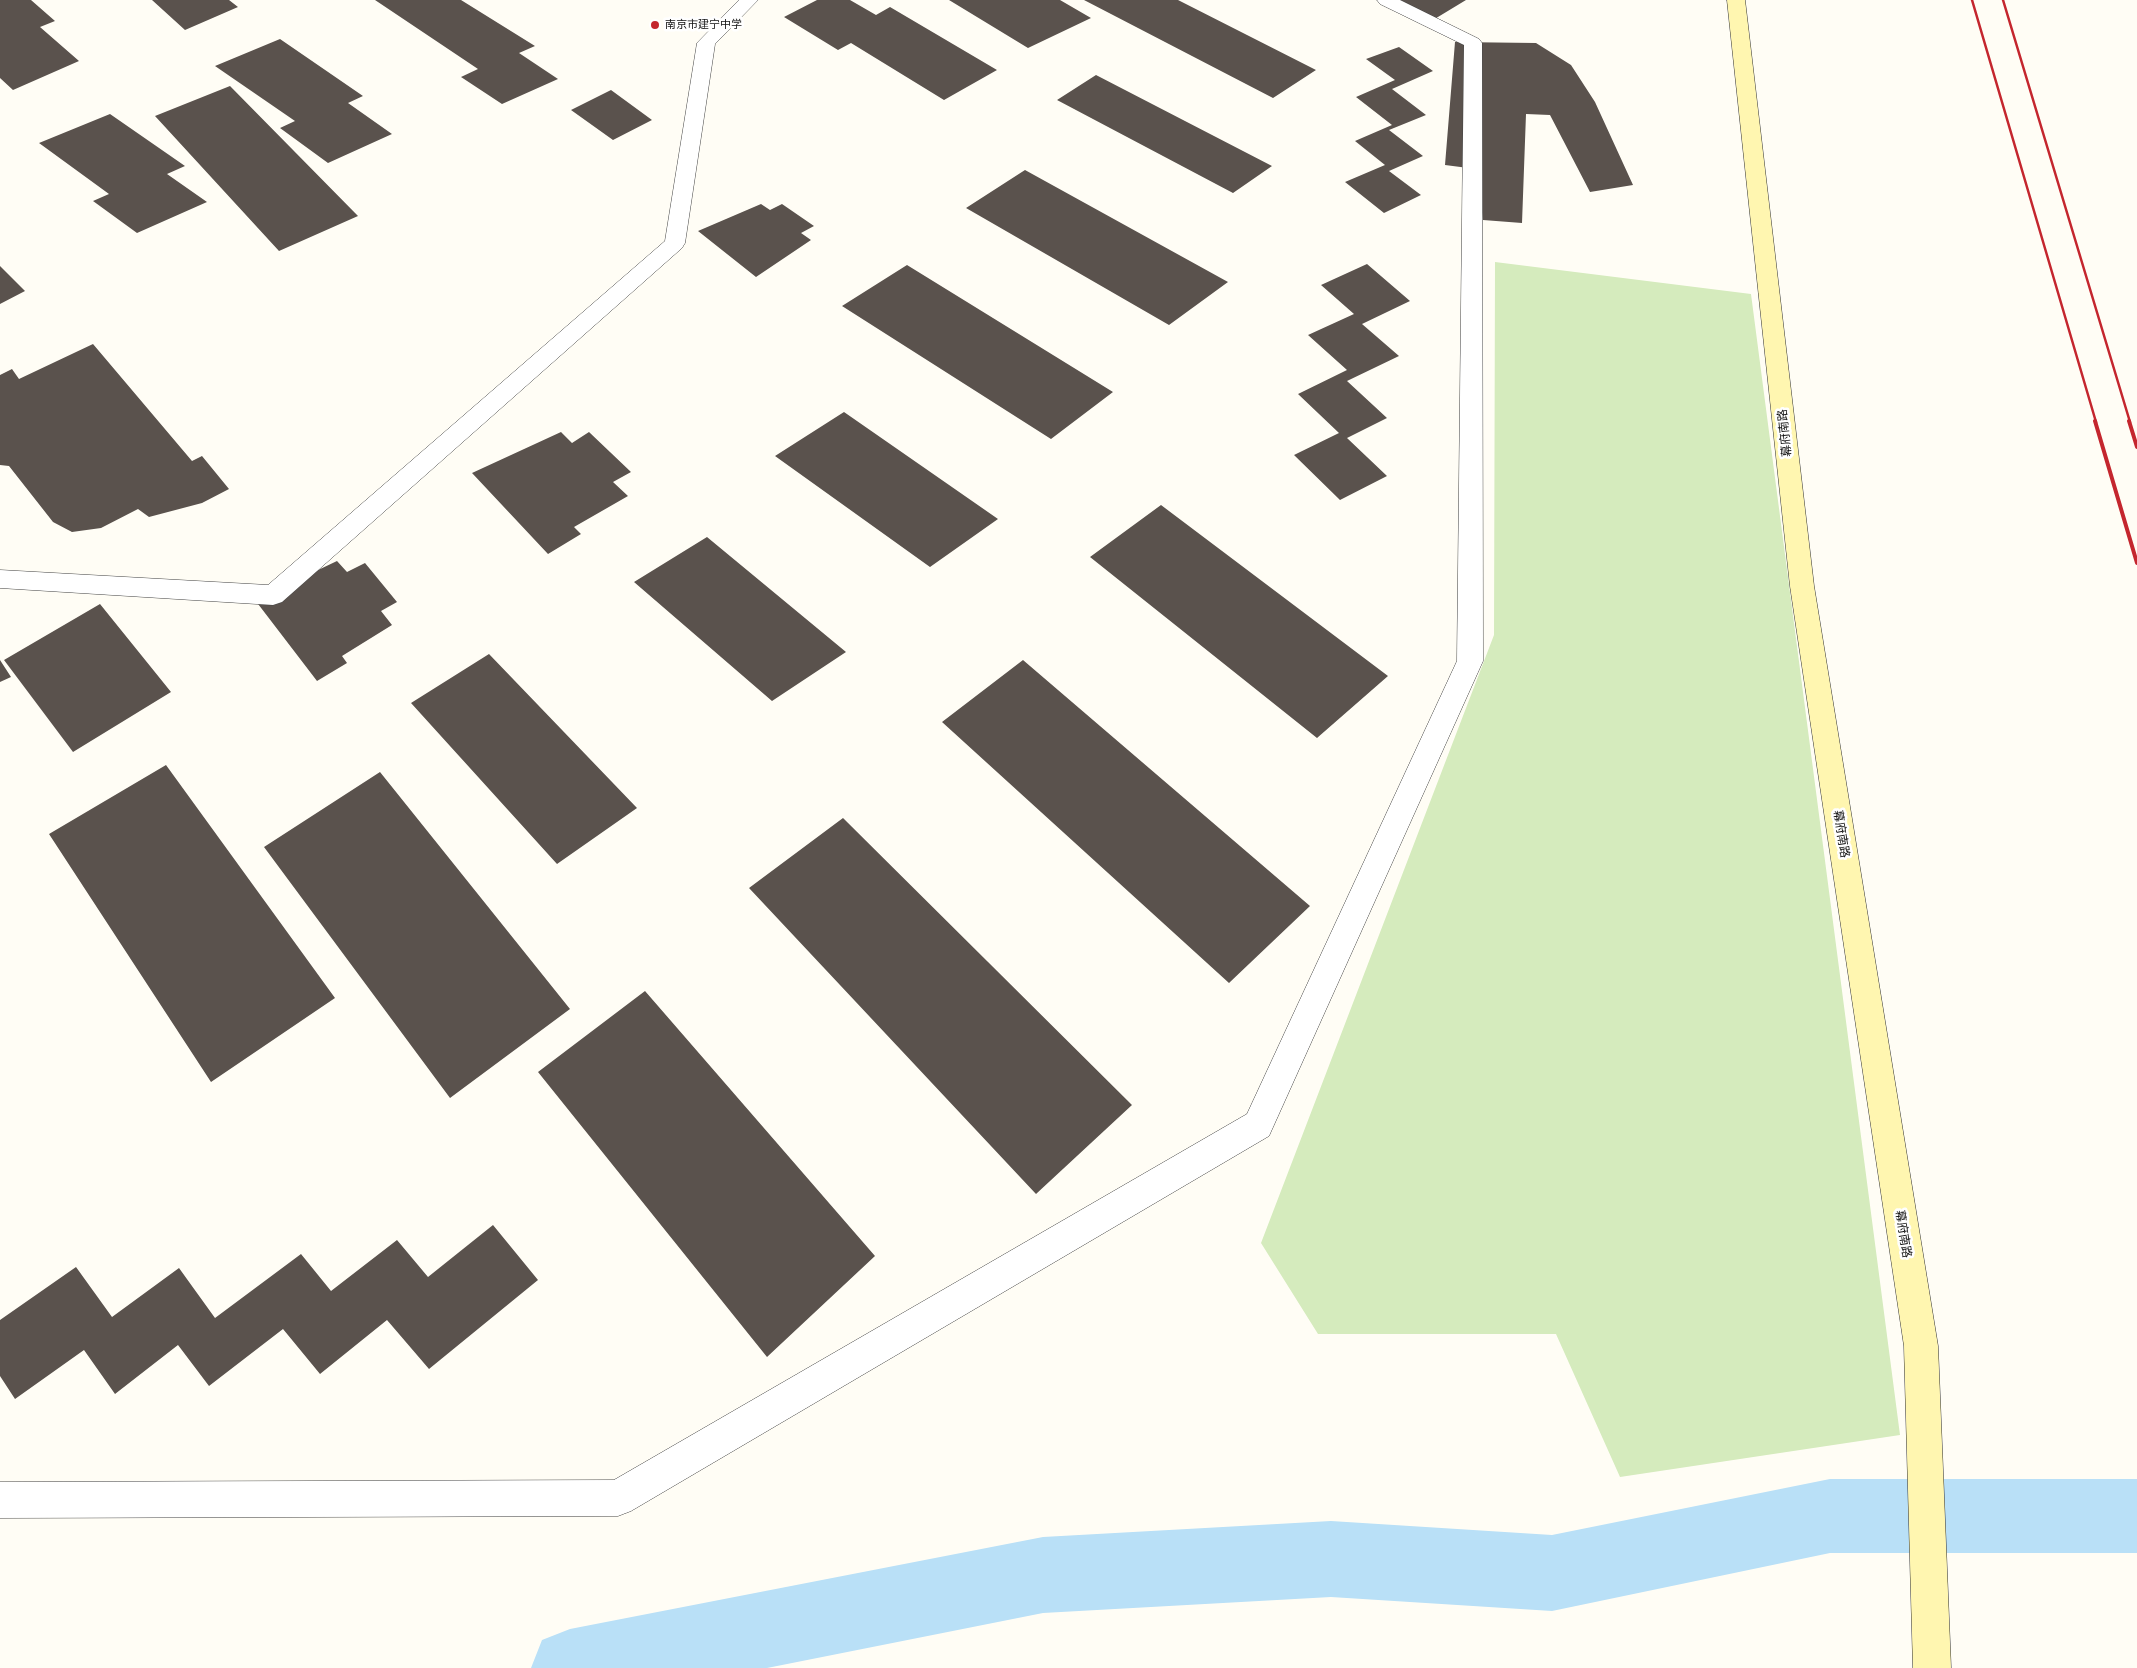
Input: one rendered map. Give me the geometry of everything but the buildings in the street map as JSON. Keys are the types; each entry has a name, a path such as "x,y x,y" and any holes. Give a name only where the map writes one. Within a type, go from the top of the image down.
{"street":[{"path":"0,579 273,595 675,243 706,43 749,0"},
{"path":"0,1500 618,1498 1258,1125 1470,661 1474,43 1386,0"},
{"name":"幕府南路","path":"1736,0 1802,586 1921,1346 1932,1668"}],"green space":[{"path":"1495,262 1751,294 1900,1435 1620,1477 1556,1334 1318,1334 1261,1243 1494,635"}],"waterway":[{"path":"570,1668 1043,1575 1331,1559 1552,1573 1830,1516 2137,1516"}],"railway":[{"path":"1972,0 2096,422"},
{"path":"2003,0 2130,422"},
{"path":"2095,421 2137,563"},
{"path":"2129,421 2137,447"}],"place":[{"name":"南京市建宁中学","path":"655,25"}]}
